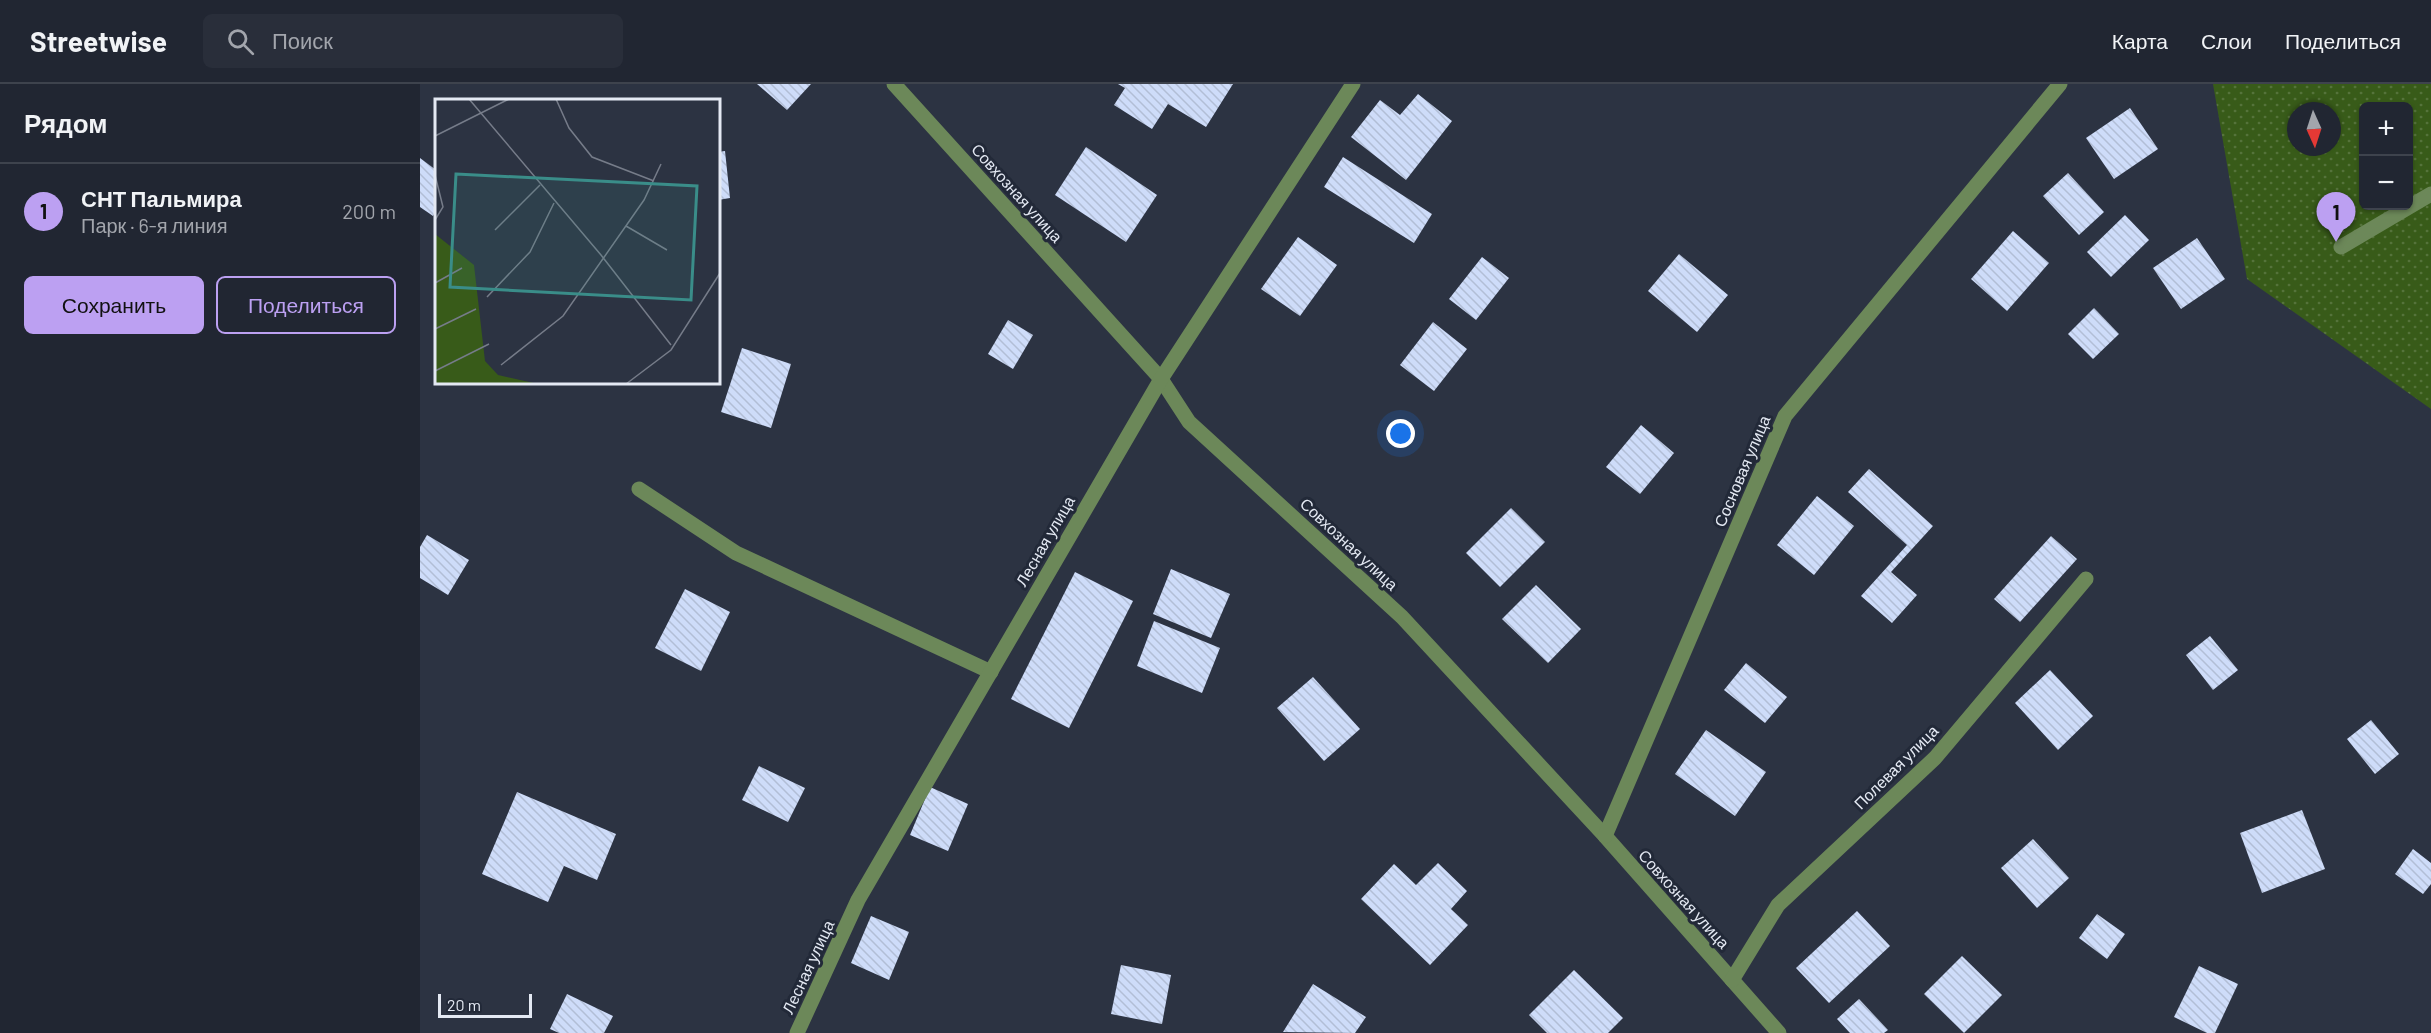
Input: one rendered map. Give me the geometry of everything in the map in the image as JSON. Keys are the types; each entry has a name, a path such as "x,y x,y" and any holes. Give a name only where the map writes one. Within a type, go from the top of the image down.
{"street":[{"name":"Совхозная улица","path":"894,84 1161,379 1189,422 1402,617 1605,836 1779,1033"},
{"name":"Лесная улица","path":"797,1033 858,900 1161,379 1353,84"},
{"name":"Сосновая улица","path":"1605,836 1785,416 2060,84"},
{"path":"2341,247 2431,194"},
{"path":"639,489 736,553 991,672"},
{"name":"Полевая улица","path":"1732,980 1778,905 1935,758 2086,579"}],"green space":[{"path":"2213,84 2431,84 2431,409 2247,279"}],"building":[{"path":"757,84 811,84 787,110"},
{"path":"1118,84 1233,84 1206,127 1168,104 1152,129 1114,105 1125,88"},
{"path":"1418,94 1452,121 1406,180 1351,137 1380,100 1400,115"},
{"path":"2130,108 2158,149 2114,179 2086,138"},
{"path":"1086,147 1157,195 1126,242 1055,195"},
{"path":"725,151 730,198 720,200 720,152"},
{"path":"1343,157 1432,214 1414,243 1324,187"},
{"path":"420,158 435,169 435,213 433,216 420,207"},
{"path":"2068,173 2104,212 2079,235 2043,196"},
{"path":"2125,215 2149,240 2111,277 2087,252"},
{"path":"2013,231 2049,263 2007,311 1971,279"},
{"path":"1298,237 1337,265 1300,316 1261,289"},
{"path":"2197,238 2225,279 2181,309 2153,268"},
{"path":"1679,254 1728,295 1697,332 1648,291"},
{"path":"1482,257 1509,278 1476,320 1449,299"},
{"path":"2094,308 2119,334 2093,359 2068,334"},
{"path":"1008,320 1033,335 1013,369 988,354"},
{"path":"1433,322 1467,349 1434,391 1400,365"},
{"path":"742,348 791,364 771,428 721,412"},
{"path":"1641,425 1674,453 1640,494 1606,467"},
{"path":"1869,469 1933,526 1891,572 1917,595 1892,623 1861,596 1907,545 1848,492"},
{"path":"1817,496 1854,526 1814,575 1777,545"},
{"path":"1511,508 1545,542 1500,587 1466,553"},
{"path":"427,535 469,560 448,595 420,578 420,547"},
{"path":"2051,536 2077,559 2020,622 1994,599"},
{"path":"1171,569 1230,594 1211,638 1153,614"},
{"path":"1075,572 1133,601 1069,728 1011,699"},
{"path":"1536,585 1581,629 1548,663 1502,619"},
{"path":"685,589 730,612 701,671 655,648"},
{"path":"1154,621 1220,648 1202,693 1137,666"},
{"path":"2210,636 2238,670 2213,690 2186,655"},
{"path":"1746,663 1787,697 1765,723 1724,690"},
{"path":"2050,670 2093,716 2058,750 2015,703"},
{"path":"1313,677 1360,729 1324,761 1277,708"},
{"path":"2371,720 2399,754 2375,774 2347,739"},
{"path":"1706,730 1766,772 1735,816 1675,774"},
{"path":"759,766 805,788 788,822 742,800"},
{"path":"930,787 968,804 948,851 910,835"},
{"path":"517,792 616,834 597,880 564,866 548,902 482,874"},
{"path":"2302,810 2325,869 2262,893 2240,833"},
{"path":"2033,839 2069,878 2037,908 2001,868"},
{"path":"2413,849 2431,863 2431,884 2423,894 2395,874"},
{"path":"1438,863 1467,891 1451,909 1468,925 1430,965 1361,899 1394,864 1416,885"},
{"path":"1857,911 1890,946 1829,1003 1796,968"},
{"path":"2097,914 2125,934 2107,959 2079,938"},
{"path":"871,916 909,932 889,980 851,963"},
{"path":"1962,956 2002,995 1964,1033 1924,994"},
{"path":"1121,965 1171,975 1162,1024 1111,1014"},
{"path":"2199,966 2238,984 2215,1033 2207,1033 2174,1017"},
{"path":"1574,970 1623,1018 1608,1033 1547,1033 1529,1015"},
{"path":"1313,984 1366,1017 1355,1033 1283,1032"},
{"path":"567,994 613,1016 604,1033 559,1033 550,1029"},
{"path":"1859,999 1888,1030 1884,1033 1850,1033 1837,1019"}],"place":[{"name":"СНТ Пальмира","path":"2336,242"}]}
